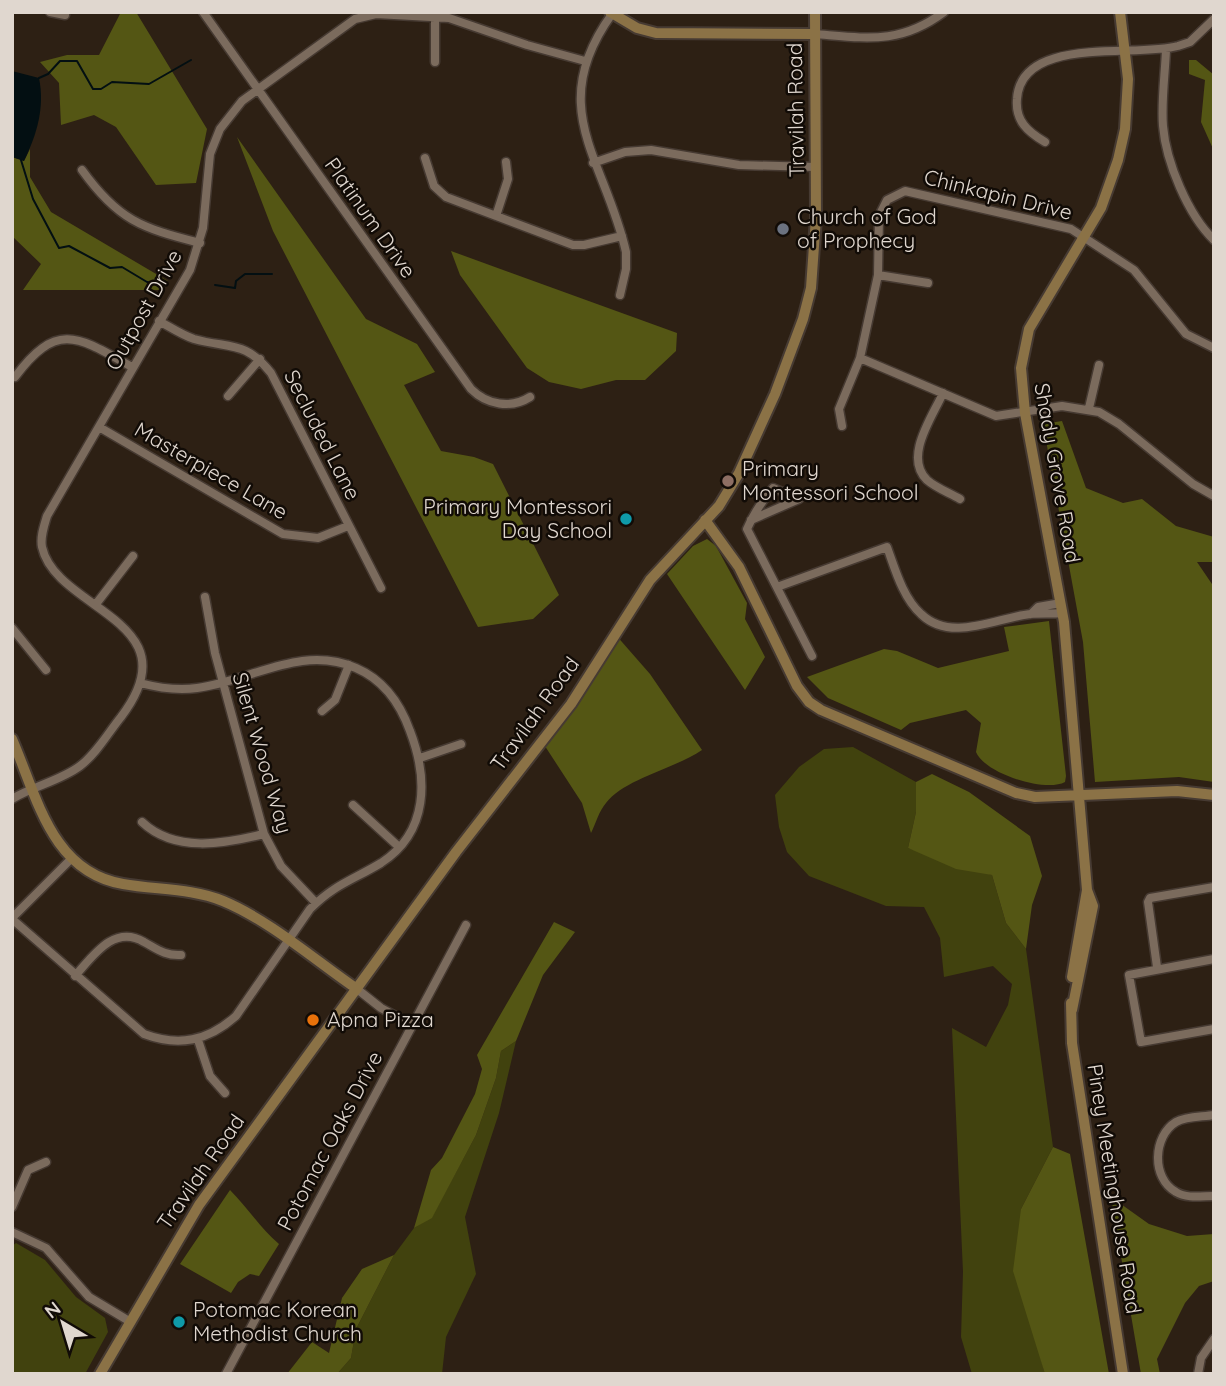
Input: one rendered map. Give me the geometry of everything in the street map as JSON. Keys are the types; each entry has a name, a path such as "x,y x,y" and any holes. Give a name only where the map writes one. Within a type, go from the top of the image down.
{"main road":[{"name":"Travilah Road","path":"100,1374 199,1205 456,852 570,704 650,580 705,520 740,473 775,394 803,319 814,268 815,12"},
{"name":"Shady Grove Road","path":"1078,796 1062,608 1020,377 1024,345 1035,317 1101,208 1118,160 1128,100 1120,12"},
{"path":"611,13 656,33 814,34"},
{"path":"705,520 739,567 791,676 809,702 833,716 1016,793 1035,797 1177,791 1214,796"},
{"path":"12,739 53,836 71,859 89,873 111,882 188,892 224,901 357,989"},
{"name":"Piney Meetinghouse Road","path":"1078,796 1087,890 1093,906 1072,1010 1072,1042 1123,1374"}],"street":[{"path":"50,12 65,15"},
{"name":"Platinum Drive","path":"203,12 471,389 495,404 514,404 530,397"},
{"path":"814,34 874,39 898,36 944,12"},
{"path":"611,13 585,61 582,124 593,163 622,236 626,268 620,295"},
{"name":"Outpost Drive","path":"139,683 140,660 133,638 122,625 54,571 41,546 47,516 190,270 200,243 207,204 210,154 230,115 257,89 355,19 376,14 435,16 461,20 527,45 585,61"},
{"path":"435,16 435,62"},
{"path":"1045,142 1027,129 1018,115 1019,88 1028,70 1055,57 1166,50 1189,42 1214,19"},
{"path":"1166,50 1164,135 1183,194 1214,240"},
{"path":"593,163 625,152 651,150 739,165 816,167"},
{"path":"425,158 427,172 439,192 496,216 573,244 584,245 622,236"},
{"path":"496,216 508,179 506,162"},
{"path":"82,170 101,197 125,217 146,227 200,243"},
{"name":"Chinkapin Drive","path":"842,426 839,409 860,358 878,275 879,216 887,200 905,191 1062,225 1084,236 1135,270 1178,326 1195,340 1214,348"},
{"path":"1202,225 1214,226"},
{"path":"878,275 928,283"},
{"name":"Secluded Lane","path":"159,321 196,340 237,345 260,359 271,373 381,589"},
{"path":"15,377 38,349 66,339 87,341 132,367"},
{"path":"860,358 996,416 1062,406 1089,408 1119,424 1193,484 1214,496"},
{"path":"228,396 260,359"},
{"path":"1089,408 1099,365"},
{"path":"943,393 920,444 918,463 926,479 960,499"},
{"name":"Masterpiece Lane","path":"99,427 283,534 318,538 348,526"},
{"path":"751,520 799,499 773,488 757,506 747,529 812,656"},
{"path":"777,587 887,547 900,582 916,608 932,621 956,629 1031,614 1038,607 1062,608"},
{"path":"96,604 133,556"},
{"name":"Silent Wood Way","path":"205,597 223,681 264,834 281,866 316,903"},
{"path":"12,628 46,670"},
{"path":"12,799 68,774 92,755 131,704 139,683 178,690 307,660 329,660 349,665 377,680 393,696 406,720 420,758 422,803 415,823 399,847 382,862 337,884 316,903 236,1016 223,1027 198,1040 172,1042 144,1034 12,918 71,859"},
{"path":"322,711 335,699 349,665"},
{"path":"420,758 461,744"},
{"path":"353,805 399,847"},
{"path":"142,822 159,835 206,844 226,844 264,834"},
{"path":"1157,967 1148,902 1150,898 1214,887"},
{"name":"Potomac Oaks Drive","path":"226,1374 466,925"},
{"path":"75,976 101,946 123,937 141,939 163,954 181,955"},
{"path":"1214,958 1157,967 1129,975 1141,1042 1214,1030"},
{"path":"357,989 381,1008 412,1025"},
{"path":"198,1040 209,1076 225,1093"},
{"path":"1214,1115 1180,1120 1169,1127 1160,1141 1158,1153 1161,1173 1176,1192 1190,1197 1214,1196"},
{"path":"12,1207 28,1170 46,1162"},
{"path":"12,1232 46,1248 89,1297 129,1321"},
{"path":"1198,1374 1201,1358 1214,1339"}],"shaded area":[{"path":"121,12 136,12 207,129 196,183 156,185 116,127 94,115 61,125 59,83 40,62 67,55 99,55"},
{"path":"1189,60 1196,60 1214,75 1214,151 1201,122 1205,80 1189,74"},
{"path":"12,71 39,78 41,89 39,120 24,161 12,157"},
{"path":"237,137 366,319 417,344 435,372 404,385 441,451 474,457 493,464 559,595 533,619 478,627 273,231"},
{"path":"30,149 30,177 51,212 168,281 163,290 23,290 41,264 12,236 12,157 24,161"},
{"path":"451,251 677,333 676,351 645,380 616,380 581,389 549,382 527,368 460,275"},
{"path":"1062,421 1086,488 1123,503 1142,499 1176,526 1214,537 1214,562 1197,562 1214,587 1214,782 1179,777 1095,782 1083,642 1043,424"},
{"path":"707,539 716,546 747,603 745,619 765,657 745,690 667,574 693,546"},
{"path":"1049,621 1066,776 1065,782 1056,785 1016,779 1002,774 981,760 976,752 981,723 966,710 910,723 901,730 828,698 807,677 884,649 897,651 938,668 1009,651 1004,627"},
{"path":"615,634 650,674 702,750 637,780 614,795 601,810 591,833 582,803 541,740"},
{"path":"853,747 916,782 916,812 908,848 992,875 1006,923 1026,949 1053,1147 1021,1209 1037,1344 1045,1374 972,1374 961,1337 963,1272 952,1028 986,1047 1008,1005 1012,984 993,966 944,977 940,938 924,907 886,906 809,876 787,852 779,827 775,795 799,767 824,749"},
{"path":"932,774 969,792 1030,836 1042,876 1032,905 1026,949 1006,923 992,875 956,869 908,848 916,812 916,782"},
{"path":"554,922 575,932 543,975 516,1041 501,1051 496,1078 476,1135 432,1218 414,1228 431,1170 442,1158 475,1094 482,1069 477,1055"},
{"path":"516,1041 499,1113 465,1217 476,1274 446,1337 442,1374 337,1374 351,1358 356,1329 394,1255 414,1228 432,1217 476,1135 496,1078 501,1051"},
{"path":"1053,1147 1070,1154 1109,1374 1045,1374 1013,1271 1021,1209"},
{"path":"230,1190 279,1244 259,1276 250,1274 238,1282 231,1293 180,1264"},
{"path":"1111,1197 1149,1224 1187,1236 1214,1234 1214,1281 1199,1286 1185,1303 1157,1359 1160,1374 1141,1374"},
{"path":"16,1243 45,1260 76,1297 105,1318 108,1332 85,1374 12,1374 12,1246"},
{"path":"394,1255 356,1329 351,1358 337,1374 287,1374 312,1342 329,1353 342,1298 362,1269"}],"waterway":[{"path":"39,78 48,74 60,61 77,61 93,89 101,89 112,82 149,84 191,60"},
{"path":"21,160 33,199 59,248 69,246 110,268 122,267 147,282 162,286"},
{"path":"215,285 235,288 236,281 245,274 272,274"}],"place":[{"name":"Church of God of Prophecy","path":"783,229"},
{"name":"Primary Montessori School","path":"728,481"},
{"name":"Primary Montessori Day School","path":"626,519"},
{"name":"Apna Pizza","path":"313,1020"},
{"name":"Potomac Korean Methodist Church","path":"179,1322"}]}
